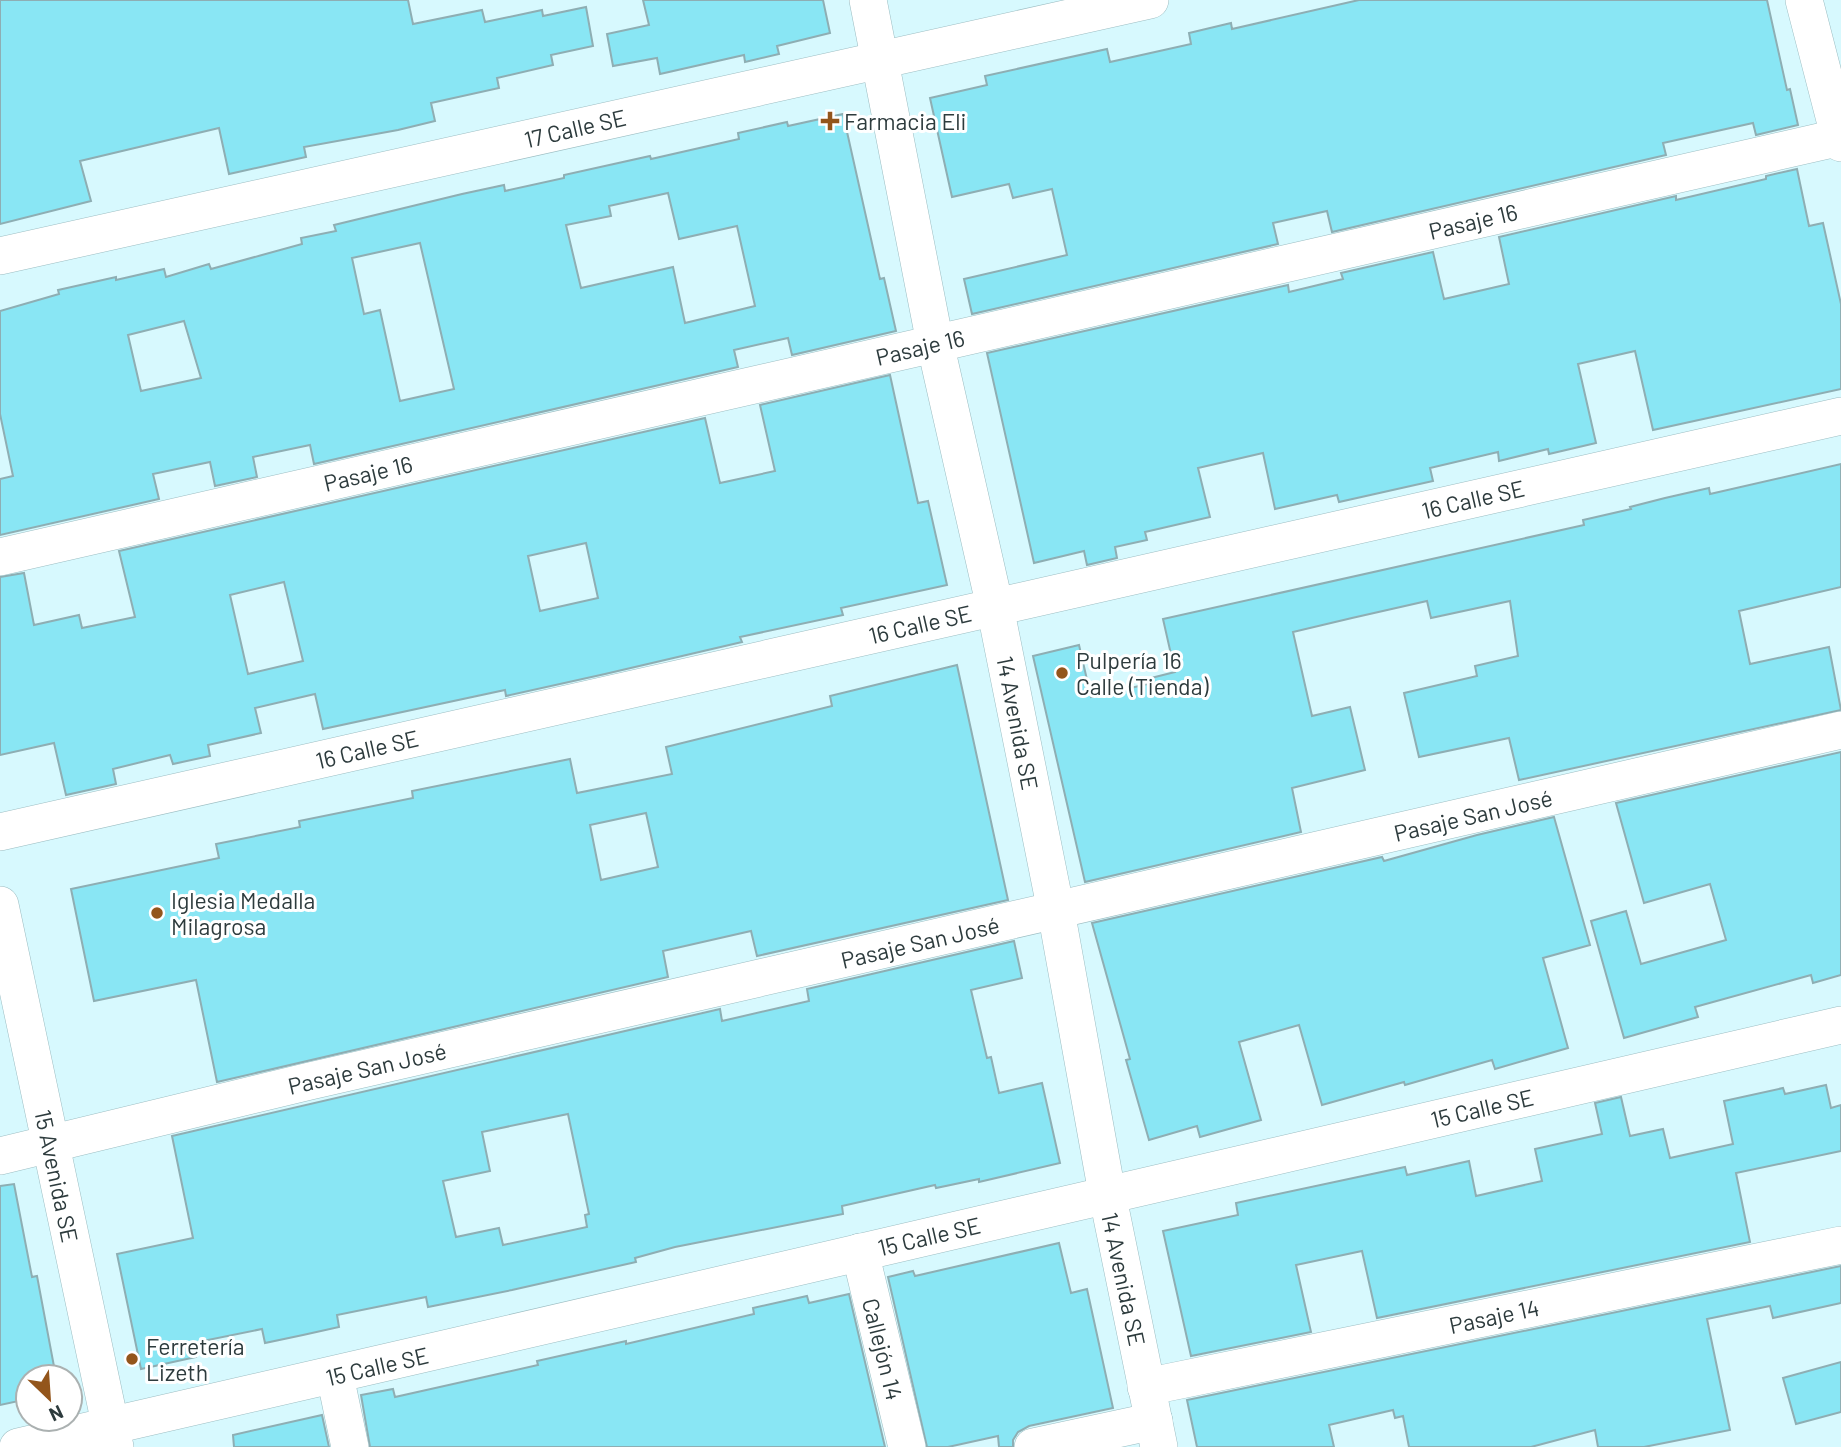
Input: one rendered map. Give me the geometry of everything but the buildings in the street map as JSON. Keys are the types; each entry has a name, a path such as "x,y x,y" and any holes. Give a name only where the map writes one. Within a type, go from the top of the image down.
{"street":[{"name":"14 Avenida SE","path":"868,0 935,343 995,607 1107,1194 1153,1418"},
{"name":"17 Calle SE","path":"0,256 1150,0"},
{"path":"1804,0 1841,139"},
{"name":"Pasaje 16","path":"0,557 1841,139"},
{"name":"16 Calle SE","path":"0,832 1841,416"},
{"name":"Pasaje San José","path":"0,1156 310,1080 1841,730"},
{"name":"15 Avenida SE","path":"0,905 113,1436"},
{"name":"15 Calle SE","path":"18,1447 113,1436 335,1376 1841,1025"},
{"name":"Pasaje 14","path":"1033,1447 1841,1245"},
{"name":"Callejón 14","path":"860,1252 907,1447"},
{"path":"335,1376 350,1447"}],"place":[{"name":"Farmacia Eli","path":"830,121"},
{"name":"Pulpería 16 Calle (Tienda)","path":"1062,673"},
{"name":"Iglesia Medalla Milagrosa","path":"157,913"},
{"name":"Ferretería Lizeth","path":"132,1359"}]}
